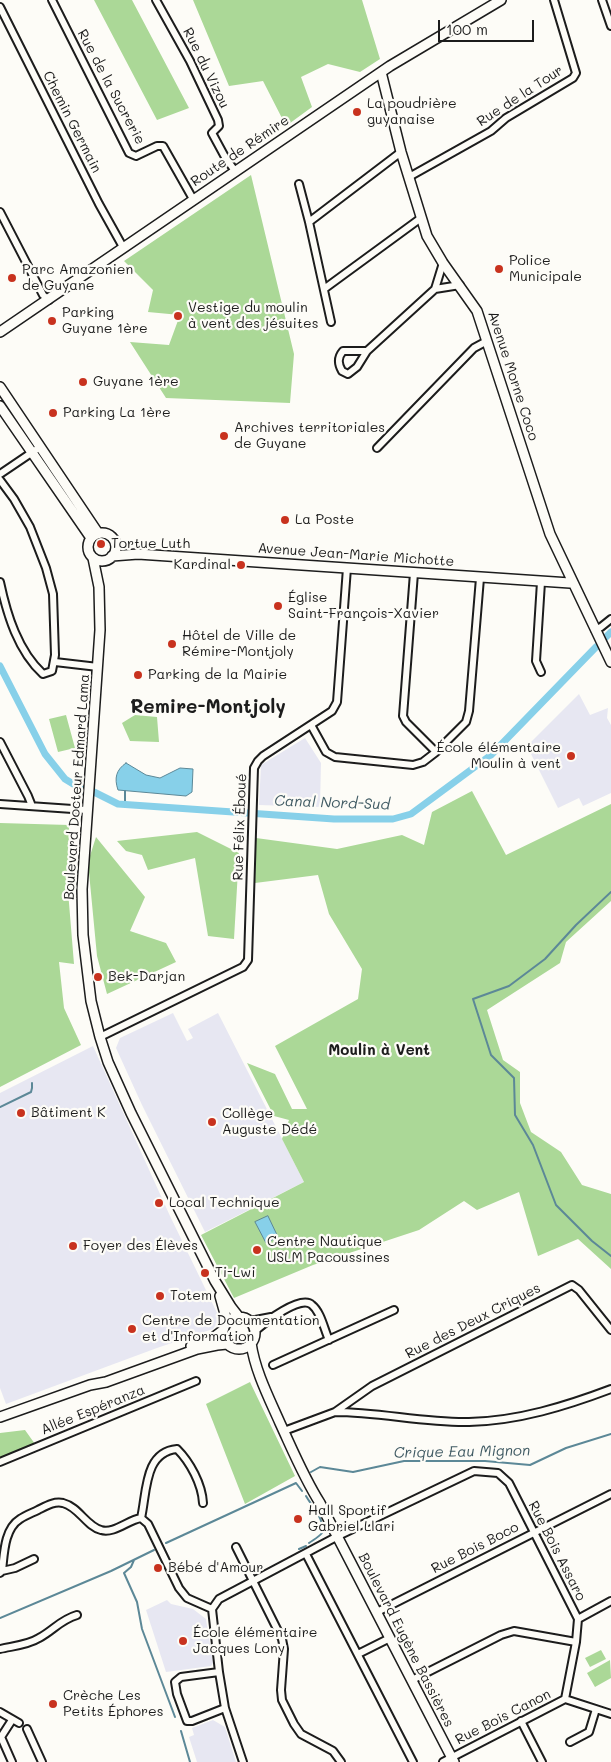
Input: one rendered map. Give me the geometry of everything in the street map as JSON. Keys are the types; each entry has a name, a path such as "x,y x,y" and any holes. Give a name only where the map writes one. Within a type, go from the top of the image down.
{"street":[{"name":"Rue de la Sucrerie","path":"52,0 129,153 136,156 160,145 163,146 193,199"},
{"name":"Rue du Vizou","path":"156,0 190,61 218,120 219,126 212,133 235,171"},
{"name":"Route de Rémire","path":"0,332 381,72 501,0"},
{"name":"Rue de la Tour","path":"409,177 491,131 506,118 573,78 576,73 554,0"},
{"path":"602,0 611,26"},
{"name":"Chemin Germain","path":"0,7 99,204 123,247"},
{"name":"Avenue Morne Coco","path":"381,72 401,152 427,236 443,263 477,311 550,534 595,630 610,655"},
{"path":"309,222 401,152"},
{"path":"298,184 309,222 331,322"},
{"path":"0,212 43,295 49,300"},
{"path":"324,288 421,218"},
{"path":"367,351 343,351 338,361 342,372 348,374 353,371 367,351 435,289 443,263"},
{"path":"435,289 460,285"},
{"path":"377,448 474,348 487,341"},
{"path":"0,387 36,449 95,536"},
{"path":"0,406 36,449"},
{"path":"0,474 36,449"},
{"path":"0,480 14,499 30,527 46,568 53,594 55,662 52,672 43,674 36,668 16,635 0,582"},
{"path":"108,534 114,541 115,552 109,558 99,560 93,558 90,554 88,546 95,536 108,534"},
{"name":"Avenue Jean-Marie Michotte","path":"114,541 138,554"},
{"name":"Avenue Jean-Marie Michotte","path":"109,558 138,554 541,582 572,582"},
{"name":"Boulevard Docteur Edmard Lama","path":"93,558 99,587 98,666 82,898 83,935 90,988 101,1037 112,1069 131,1113 215,1281 238,1316"},
{"name":"Boulevard Docteur Edmard Lama","path":"99,587 109,558"},
{"name":"Rue Félix Éboué","path":"101,1037 243,967 248,960 254,768 258,761 332,711 337,702 347,568"},
{"path":"414,573 403,716 406,722 436,752"},
{"path":"311,725 326,752 335,757 414,764 423,762 436,752 466,722 469,711 480,578"},
{"path":"541,582 536,661 541,672"},
{"path":"595,630 611,619"},
{"path":"55,662 98,666"},
{"path":"0,742 32,806"},
{"path":"0,804 87,810"},
{"name":"Boulevard Docteur Edmard Lama","path":"215,1281 227,1321"},
{"name":"Rue des Deux Criques","path":"284,1431 335,1412 372,1386 572,1285 580,1290 611,1330"},
{"path":"0,1417 196,1344 222,1331 227,1321 238,1316 250,1321 272,1316 301,1303 308,1302 314,1306 318,1313 329,1340"},
{"path":"273,1366 394,1310"},
{"path":"255,1331 272,1316"},
{"path":"222,1331 224,1339 228,1344 233,1348 241,1349 251,1343 255,1336 255,1331 250,1321"},
{"name":"Boulevard Eugène Bassières","path":"251,1343 268,1396"},
{"path":"90,1385 106,1382 197,1349 228,1344"},
{"name":"Boulevard Eugène Bassières","path":"241,1349 268,1396 307,1482 338,1536 412,1680 449,1760"},
{"name":"Allée Espéranza","path":"0,1462 196,1381"},
{"name":"Rue des Deux Criques","path":"335,1412 356,1412 433,1421 470,1422 513,1418 546,1410 611,1389"},
{"path":"352,1399 356,1412"},
{"path":"141,1518 148,1474 152,1464 163,1453 171,1450 177,1449 185,1457 203,1492 203,1503"},
{"name":"Rue Bois Assaro","path":"338,1536 474,1471 498,1473 504,1477 578,1619 566,1699"},
{"name":"Rue Bois Boco","path":"377,1612 611,1494"},
{"path":"34,1558 15,1568 1,1572 5,1545 10,1529 19,1519 45,1506 64,1503 92,1525 102,1530 112,1530 132,1520 141,1518"},
{"path":"141,1518 148,1524 179,1588 187,1598 212,1609"},
{"path":"242,1762 225,1708 212,1609 220,1599 338,1536"},
{"path":"236,1547 282,1639 284,1649 282,1700 301,1734 333,1751 341,1762"},
{"path":"306,1554 413,1762"},
{"path":"578,1619 611,1601"},
{"path":"0,1648 38,1639 65,1619 77,1615"},
{"path":"412,1680 514,1631 576,1642"},
{"path":"358,1654 390,1638"},
{"path":"219,1672 181,1677 176,1682 177,1694 187,1721 192,1721 225,1708"},
{"path":"566,1699 611,1714"},
{"name":"Rue Bois Canon","path":"449,1760 566,1699"},
{"path":"570,1742 589,1732 596,1709"},
{"path":"0,1712 19,1723"},
{"path":"12,1720 1,1737 12,1762"},
{"path":"521,1721 542,1762"},
{"path":"27,1729 42,1762"}],"shaded area":[{"name":"École élémentaire Moulin à vent","path":"579,694 590,715 608,708 607,718 611,725 611,793 583,806 579,798 558,808 527,746"},
{"path":"305,738 321,763 320,807 259,805 261,765"},
{"name":"Collège Auguste Dédé","path":"173,1013 187,1041 193,1038 188,1029 218,1013 304,1182 205,1232 116,1048 120,1038"},
{"path":"93,1046 170,1216 220,1319 213,1329 6,1404 0,1388 0,1093"},
{"name":"École élémentaire Jacques Lony","path":"167,1600 171,1604 193,1609 206,1619 213,1663 211,1666 166,1672 146,1610"},
{"path":"213,1720 225,1727 236,1762 197,1762 189,1737 194,1735 192,1728"}],"green space":[{"path":"94,0 132,0 189,108 157,120"},
{"path":"193,0 362,0 380,59 360,72 328,64 301,77 312,107 286,126 263,81 229,86"},
{"path":"251,175 294,354 290,403 166,398 130,342 169,345 180,315 148,312 153,290 124,261"},
{"path":"66,715 75,748 58,752 49,719"},
{"path":"135,715 157,717 159,742 130,741 122,723"},
{"path":"472,791 506,855 611,804 611,901 566,942 560,963 487,1010 503,1060 520,1072 520,1103 531,1132 561,1152 582,1185 611,1194 611,1269 578,1239 538,1256 519,1192 477,1210 464,1201 419,1230 313,1265 234,1298 201,1235 304,1182 282,1139 289,1120 274,1116 247,1063 275,1074 292,1109 307,1109 275,1046 358,999 362,969 329,914 318,875 255,883 256,838 337,849 402,835 424,845 432,812"},
{"path":"0,823 69,825 68,891 74,964 59,962 64,1008 81,1045 0,1087"},
{"path":"197,832 239,853 234,939 208,936 195,858 148,870 142,855 126,851 117,841"},
{"path":"96,837 145,897 130,931 166,943 176,962 107,994 97,956 88,862"},
{"path":"250,1382 295,1476 245,1504 206,1404"},
{"path":"25,1430 35,1444 0,1459 0,1433"},
{"path":"601,1650 606,1659 590,1667 585,1658"},
{"path":"610,1660 611,1678 595,1687 587,1673"}],"water":[{"path":"126,763 146,775 160,778 180,768 193,769 192,792 186,796 118,790 117,775 120,768"},
{"path":"268,1216 278,1237 266,1243 255,1222"}],"waterway":[{"name":"Canal Nord-Sud","path":"606,637 611,632"},
{"name":"Canal Nord-Sud","path":"94,792 118,804 334,819 393,819 411,814 491,755 596,647"},
{"name":"Canal Nord-Sud","path":"0,666 45,754 65,779 83,790"},
{"path":"125,791 125,805"},
{"path":"611,892 576,925 545,959 509,986 473,999 491,1055 514,1078 515,1115 533,1145 556,1205 592,1241 611,1256"},
{"path":"0,1107 31,1092 32,1083"},
{"name":"Crique Eau Mignon","path":"311,1472 320,1467 353,1472 404,1461 485,1461 530,1465 566,1448 611,1434"},
{"name":"Crique Eau Mignon","path":"166,1543 296,1483 302,1491"},
{"path":"306,1496 318,1514 323,1529 322,1533 309,1543"},
{"path":"299,1549 306,1546"},
{"name":"Crique Eau Mignon","path":"0,1618 111,1571 154,1550"},
{"path":"134,1560 131,1567 124,1573 137,1602 142,1629 175,1717"},
{"path":"181,1731 190,1762"}],"place":[{"name":"La poudrière guyanaise","path":"357,112"},
{"name":"Police Municipale","path":"499,269"},
{"name":"Parc Amazonien de Guyane","path":"12,278"},
{"name":"Vestige du moulin à vent des jésuites","path":"178,316"},
{"name":"Parking Guyane 1ère","path":"52,321"},
{"name":"Guyane 1ère","path":"83,382"},
{"name":"Parking La 1ère","path":"53,413"},
{"name":"Archives territoriales de Guyane","path":"224,436"},
{"name":"La Poste","path":"285,520"},
{"name":"Tortue Luth","path":"101,544"},
{"name":"Kardinal","path":"241,565"},
{"name":"Église Saint-François-Xavier","path":"278,606"},
{"name":"Hôtel de Ville de Rémire-Montjoly","path":"172,644"},
{"name":"Parking de la Mairie","path":"138,675"},
{"name":"École élémentaire Moulin à vent","path":"571,756"},
{"name":"Bek-Darjan","path":"98,977"},
{"name":"Bâtiment K","path":"21,1113"},
{"name":"Collège Auguste Dédé","path":"212,1122"},
{"name":"Local Technique","path":"159,1203"},
{"name":"Foyer des Élèves","path":"73,1246"},
{"name":"Centre Nautique USLM Pacoussines","path":"257,1250"},
{"name":"Ti-Lwi","path":"205,1273"},
{"name":"Totem","path":"160,1296"},
{"name":"Centre de Documentation et d'Information","path":"132,1329"},
{"name":"Hall Sportif Gabriel Llari","path":"298,1519"},
{"name":"Bébé d'Amour","path":"158,1568"},
{"name":"École élémentaire Jacques Lony","path":"183,1641"},
{"name":"Crèche Les Petits Éphores","path":"53,1704"}],"district":[{"name":"Remire-Montjoly","path":"208,707"},
{"name":"Moulin à Vent","path":"379,1050"}]}
